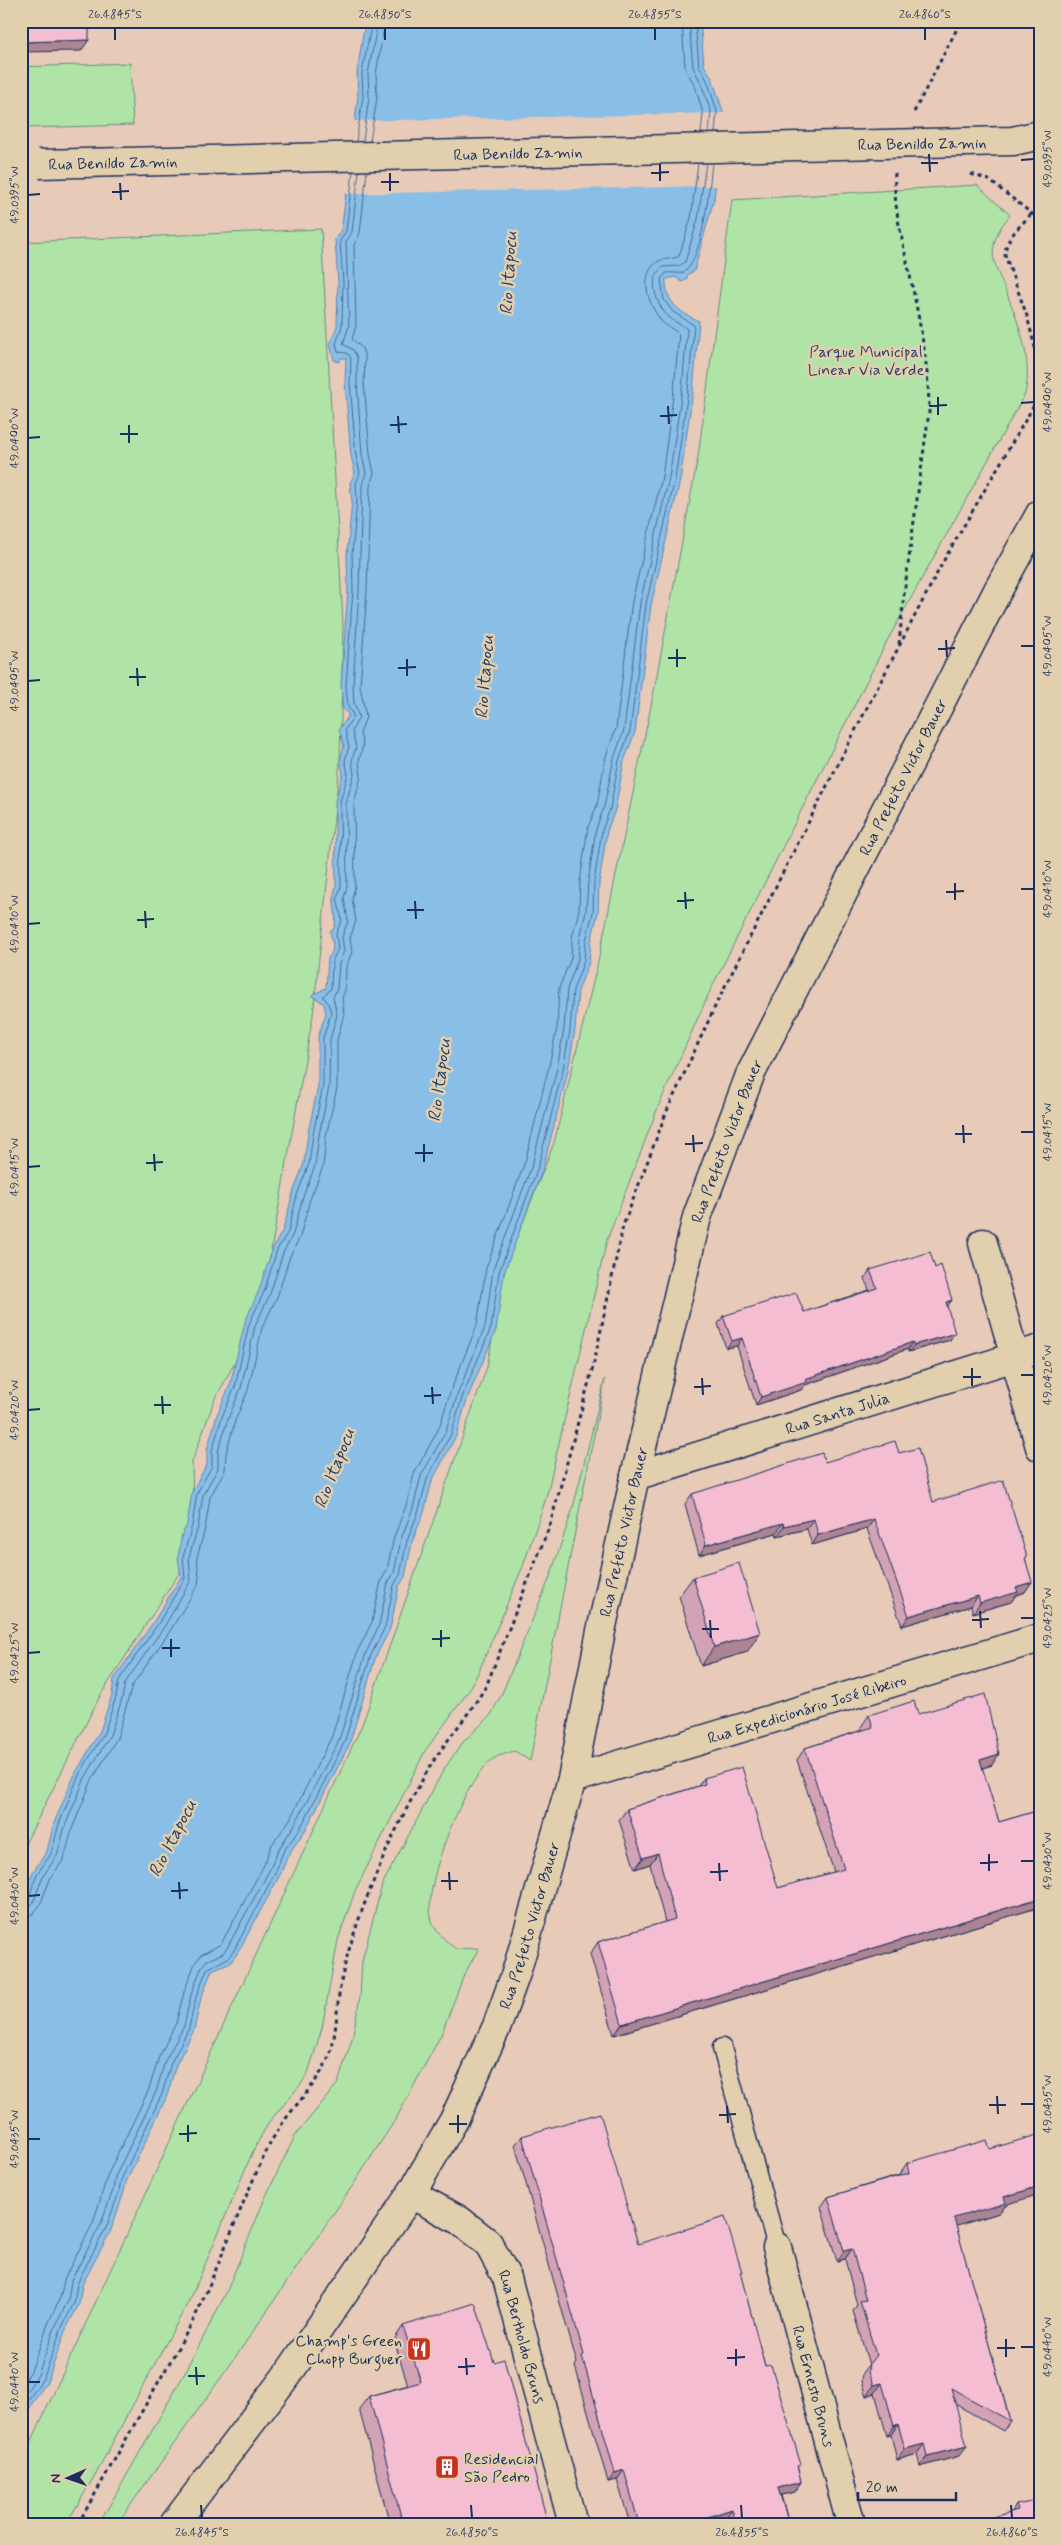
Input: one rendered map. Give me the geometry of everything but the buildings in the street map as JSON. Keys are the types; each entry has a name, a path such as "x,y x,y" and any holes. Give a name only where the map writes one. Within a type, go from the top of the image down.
{"main road":[{"name":"Rua Benildo Zamin","path":"30,164 1013,141 1040,135"},
{"name":"Rua Benildo Zamin","path":"1013,141 1040,148"},
{"name":"Rua Prefeito Victor Bauer","path":"174,2524 290,2371 411,2194 454,2120 497,2026 516,1973 572,1779 601,1631 635,1476 697,1217 750,1075 903,774 1040,514"},
{"path":"983,1243 1027,1353 1040,1446"},
{"name":"Rua Santa Julia","path":"635,1476 1027,1353"},
{"name":"Rua Expedicionário José Ribeiro","path":"572,1779 1040,1638"},
{"name":"Rua Bertholdo Bruns","path":"411,2194 459,2220 488,2243 506,2278 573,2524"},
{"name":"Rua Ernesto Bruns","path":"777,2247 851,2524"}],"lane":[{"path":"722,2048 777,2247"}],"path":[{"path":"912,116 961,21"},
{"path":"896,168 896,213 921,327 929,387 929,412 904,594 899,647"},
{"path":"966,172 989,180 1040,220"},
{"path":"1031,214 1010,237 1005,247 1005,255 1027,316 1040,367"},
{"path":"78,2524 192,2323 208,2289 248,2189 275,2134 287,2115 309,2090 329,2057 346,1958 374,1881 389,1846 431,1765 476,1705 487,1684 547,1534 593,1367 623,1226 666,1113 720,998 944,560 1040,395"}],"green space":[{"path":"130,63 133,125 21,128 21,67"},
{"name":"Parque Municipal Linear Via Verde","path":"977,185 1010,215 996,237 993,256 1023,340 1027,367 1025,394 887,641 710,991 658,1107 607,1240 546,1498 523,1566 470,1689 425,1751 355,1891 338,1940 322,2028 308,2073 269,2122 253,2151 192,2295 95,2475 66,2524 21,2524 21,2464 362,1725 487,1367 505,1268 554,1143 598,962 653,696 698,457 732,200"},
{"path":"321,229 343,623 340,762 313,1015 259,1318 214,1401 192,1462 194,1550 100,1696 21,1852 21,242"},
{"path":"605,1379 530,1761 515,1751 493,1759 482,1770 470,1787 448,1833 433,1881 430,1902 431,1917 437,1931 456,1949 479,1948 464,1975 441,2035 397,2117 230,2365 117,2524 99,2524 186,2371 226,2293 265,2198 295,2136 338,2083 352,2039 360,1997 362,1961 382,1885 444,1769 463,1742 491,1715 503,1691 550,1577 573,1508"}],"water":[{"name":"Rio Itapocu","path":"367,21 700,21 704,65 712,78 723,111 714,199 694,271 688,274 686,280 682,282 676,277 666,279 668,294 675,306 699,321 693,391 680,480 651,605 635,732 624,761 615,810 607,831 599,883 598,913 591,941 589,962 578,991 575,1030 568,1071 543,1168 504,1273 496,1330 468,1397 456,1436 432,1481 424,1512 412,1542 405,1577 399,1586 390,1629 376,1656 349,1745 306,1829 288,1855 281,1873 237,1954 231,1962 212,1970 201,1998 194,2030 176,2065 167,2096 126,2182 111,2230 82,2285 79,2304 65,2331 48,2380 31,2405 21,2435 21,1903 33,1872 47,1851 54,1823 75,1774 100,1731 112,1695 114,1679 154,1621 181,1577 178,1557 182,1534 187,1525 192,1492 207,1464 207,1450 217,1415 230,1385 245,1322 259,1290 273,1248 283,1230 293,1193 304,1163 318,1086 318,1037 326,1013 324,1004 312,995 326,988 328,958 333,949 330,931 334,929 336,918 334,898 336,887 335,802 343,773 340,760 344,746 339,729 348,717 348,713 343,710 341,686 348,589 347,554 352,501 350,483 355,473 351,456 345,383 346,358 341,358 339,362 334,360 330,344 337,326 338,282 335,239 341,230 343,217 358,96 357,73"}],"pier":[{"path":"725,113 718,186 343,194 351,121"}],"place":[{"name":"Champ's Green Chopp Burguer","path":"419,2349"},
{"name":"Residencial São Pedro","path":"447,2467"}]}
